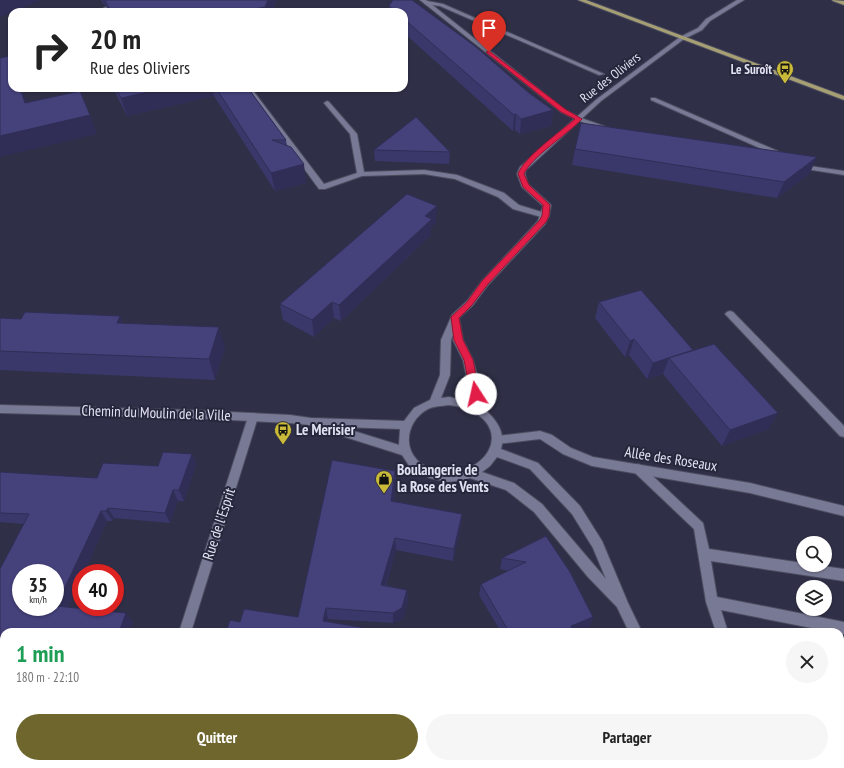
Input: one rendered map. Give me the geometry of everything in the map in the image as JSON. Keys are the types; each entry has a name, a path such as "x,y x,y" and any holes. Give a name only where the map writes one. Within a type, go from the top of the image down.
{"main road":[{"path":"581,0 844,98"},
{"path":"835,0 844,3"}],"street":[{"path":"107,8 124,5 136,0"},
{"name":"Rue des Oliviers","path":"545,216 547,205 525,186 521,174 523,169 599,100 682,38 700,29 708,20 741,0"},
{"path":"425,2 441,5 601,74"},
{"path":"425,2 563,111 579,119 617,132"},
{"path":"251,92 322,188 361,174 424,172 457,177 501,195 516,206 545,216 530,235 485,282 470,304 455,317 446,340 445,375 434,403"},
{"path":"653,99 788,161 779,163"},
{"path":"328,103 353,134 361,174"},
{"path":"796,163 844,172"},
{"path":"730,314 844,433"},
{"path":"455,317 458,340 468,360 478,409"},
{"path":"449,401 464,403 478,409 488,418 495,428 498,440 495,452 490,461 472,474 456,477 440,476 426,472 414,463 406,452 403,443 403,434 410,417 417,411 434,403 449,401"},
{"name":"Chemin du Moulin de la Ville","path":"0,408 253,417 311,422 406,425"},
{"name":"Rue de l'Esprit","path":"186,628 253,417"},
{"name":"Chemin du Moulin de la Ville","path":"311,422 406,452"},
{"name":"Allée des Roseaux","path":"498,440 540,435 548,438 567,451 592,461 750,488 844,511"},
{"path":"495,452 534,466 576,510 598,545 623,606 634,628"},
{"path":"638,469 699,527 712,602 721,628"},
{"path":"472,474 510,486 538,508 592,573 623,606"},
{"path":"704,554 844,575"},
{"path":"712,602 844,628"}],"building":[{"path":"105,0 268,0 265,7 259,8 109,8"},
{"path":"393,0 412,0 476,47 529,93 553,110 521,119 516,114 514,115 408,22 408,8 391,8 389,6"},
{"path":"8,56 8,92 21,92 25,103 80,92 90,115 0,136 0,58"},
{"path":"118,92 149,92 121,98"},
{"path":"219,92 251,92 286,140 272,140 291,147 304,164 271,173"},
{"path":"416,117 450,152 374,150"},
{"path":"581,123 817,157 784,182 575,149"},
{"path":"407,194 437,206 425,216 432,219 339,305 332,302 312,320 280,304"},
{"path":"641,290 693,350 653,363 634,339 630,341 599,302"},
{"path":"25,312 120,316 117,323 219,327 209,359 0,351 0,318 21,319"},
{"path":"714,344 778,413 730,430 669,358"},
{"path":"163,452 192,454 179,490 173,490 165,513 108,508 106,511 101,511 76,564 72,564 72,572 64,589 64,564 12,564 12,616 64,616 64,607 72,608 72,616 124,616 124,613 126,613 120,628 0,628 0,569 29,514 0,513 0,472 97,478 103,463 158,466"},
{"path":"332,460 395,471 391,501 462,514 454,549 395,538 381,585 407,590 402,608 393,613 326,608 323,621 365,628 227,628 230,620 240,622 244,609 298,617"},
{"path":"546,536 570,572 593,617 571,626 572,628 507,628 481,584 526,562 502,558"}],"place":[{"name":"Le Suroît","path":"785,84"},
{"name":"Le Merisier","path":"283,445"},
{"name":"Boulangerie de la Rose des Vents","path":"384,494"}],"route":[{"path":"476,394 468,360 458,340 455,317 470,304 485,282 542,222 547,205 525,186 521,174 523,169 579,119 563,111 489,52"}]}
